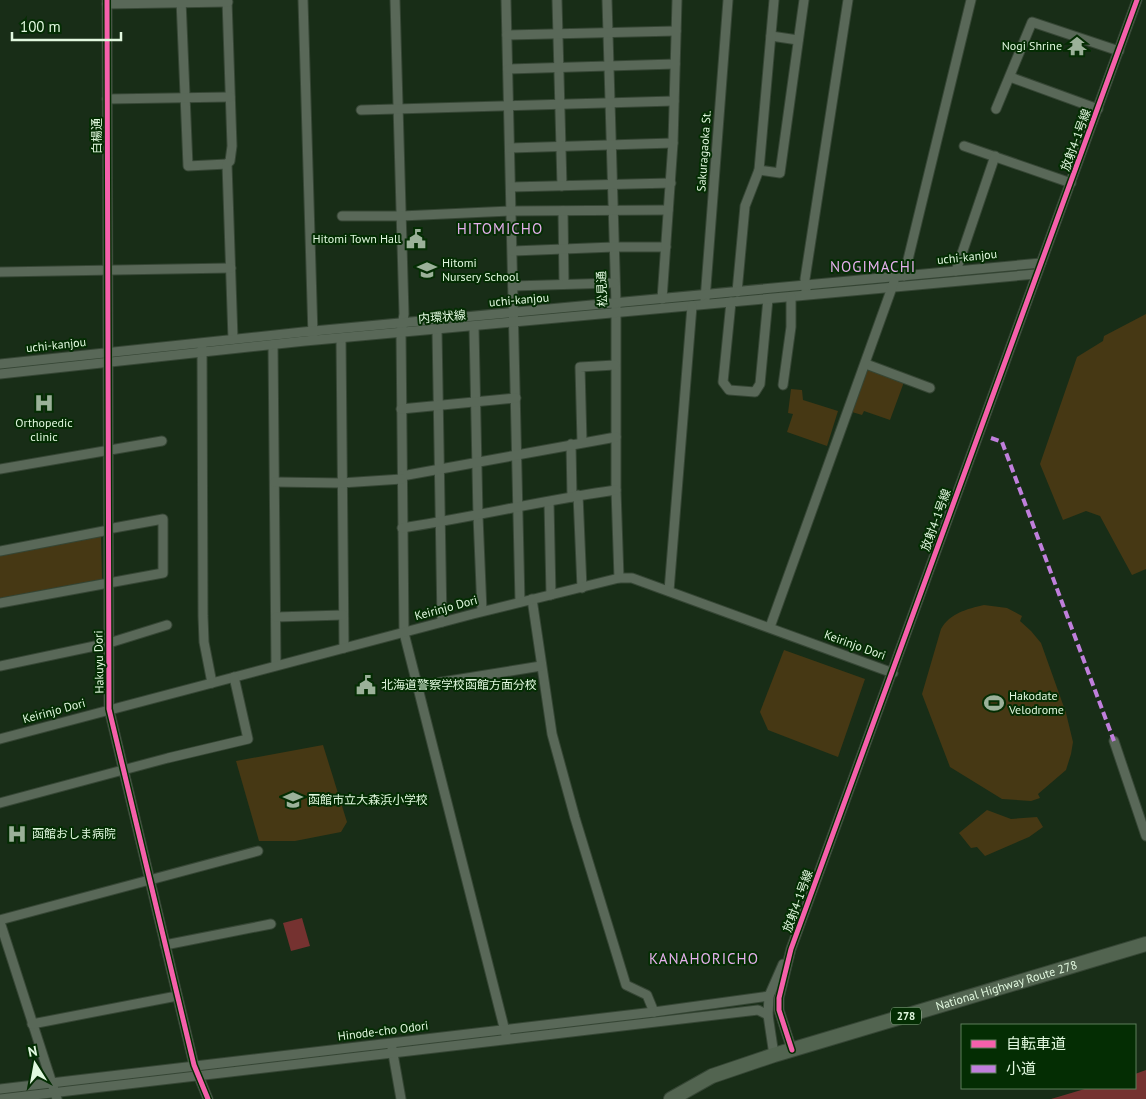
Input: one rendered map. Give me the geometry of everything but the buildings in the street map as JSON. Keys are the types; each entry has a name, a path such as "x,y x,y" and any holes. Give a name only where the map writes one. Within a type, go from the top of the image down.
{"highway":[{"name":"National Highway Route 278","path":"671,1099 712,1076 774,1055 1146,944"}],"street":[{"path":"303,0 314,341"},
{"path":"395,0 404,314 401,333 404,633 507,1039"},
{"path":"506,0 520,602"},
{"path":"557,0 562,186"},
{"name":"松見通","path":"607,0 616,303 616,490 619,578"},
{"path":"662,299 671,183 677,0"},
{"name":"Sakuragaoka St.","path":"705,305 728,0"},
{"path":"737,292 745,206 759,170 774,0"},
{"path":"759,170 780,173 804,0"},
{"path":"806,295 805,285 848,0"},
{"path":"770,627 866,364 892,287 900,277 971,0"},
{"path":"1136,0 1146,4"},
{"name":"放射4-1号線","path":"792,1050 779,1010 779,998 791,949 1036,274 1098,109 1136,0"},
{"path":"107,2 228,1 232,146 230,161 227,164 233,340"},
{"name":"白楊通","path":"107,2 107,271"},
{"path":"181,2 188,166 227,164"},
{"path":"996,109 1032,22 1119,51"},
{"path":"507,35 676,30"},
{"path":"771,36 798,40"},
{"path":"508,69 675,64"},
{"path":"1010,77 1098,109"},
{"path":"107,99 230,97"},
{"path":"361,110 674,101"},
{"path":"510,148 673,143"},
{"path":"964,146 1071,183"},
{"path":"956,271 995,156"},
{"path":"511,187 671,183"},
{"path":"342,216 401,216 512,211 668,210"},
{"path":"562,212 564,284"},
{"path":"513,251 666,247"},
{"name":"uchi-kanjou","path":"0,364 313,331 1041,263"},
{"path":"0,272 231,268"},
{"name":"Hakuyu Dori","path":"107,271 109,709 194,1065 208,1099"},
{"name":"内環状線","path":"0,374 314,341 1036,274"},
{"path":"513,286 614,283"},
{"path":"783,385 791,327 791,296"},
{"path":"731,302 723,382 730,390 755,392 760,384 768,299"},
{"path":"669,591 692,306"},
{"path":"474,326 482,611"},
{"path":"437,330 440,406 442,622"},
{"path":"340,339 344,648"},
{"path":"202,343 203,616 204,642 212,683"},
{"path":"273,345 276,666"},
{"path":"866,364 930,388"},
{"path":"582,442 580,367 615,365"},
{"path":"401,410 516,398"},
{"path":"275,482 341,482 402,477 570,444 616,437"},
{"path":"0,470 162,441"},
{"path":"570,444 582,588"},
{"path":"402,528 616,490"},
{"path":"548,502 551,595"},
{"path":"0,551 163,519 162,573 0,602"},
{"name":"Keirinjo Dori","path":"0,739 482,611 619,578 632,578 892,673"},
{"path":"532,599 552,734 559,761 626,985 646,996 654,1012"},
{"path":"276,617 343,615"},
{"path":"0,666 109,643 167,625"},
{"path":"416,686 541,666"},
{"path":"0,803 202,749 248,739 234,678"},
{"path":"1114,742 1146,836"},
{"path":"55,1096 0,921 258,851"},
{"path":"165,945 271,924"},
{"name":"放射4-1号線","path":"774,1055 768,1014 769,996 791,949"},
{"path":"32,1024 177,996"},
{"name":"Hinode-cho Odori","path":"0,1089 654,1012 769,996"},
{"name":"Hinode-cho Odori","path":"0,1099 55,1096 198,1076 758,1010 768,1014"},
{"path":"392,1042 401,1099"}],"shaded area":[{"path":"1146,314 1146,569 1132,575 1100,516 1086,511 1063,520 1040,464 1077,357 1103,341 1104,336"},
{"path":"867,369 904,382 890,420 864,411 862,415 852,412"},
{"path":"791,389 802,390 803,400 838,411 827,446 787,432 793,414 788,413"},
{"path":"101,535 102,579 0,598 0,554"},
{"name":"Hakodate Velodrome","path":"984,605 1007,608 1022,616 1020,621 1041,643 1066,713 1073,742 1066,770 1038,794 1040,798 1031,801 1002,799 950,767 922,694 941,629 954,615"},
{"path":"784,650 865,679 838,757 768,730 760,712"},
{"path":"323,745 347,822 341,832 295,841 259,841 236,761"},
{"path":"987,810 1011,819 1037,817 1043,827 1029,837 985,856 977,847 971,848 959,833"},
{"path":"302,918 310,946 291,951 283,923"},
{"path":"1146,1070 1146,1099 1051,1099 1085,1089 1136,1089 1136,1074"}],"marked path":[{"path":"991,438 1002,442 1114,741"}],"cycle path":[{"path":"107,0 109,709 194,1065 208,1099"},
{"path":"792,1050 779,1010 779,998 791,949 1137,0"}],"place":[{"name":"Nogi Shrine","path":"1077,46"},
{"name":"Hitomi Town Hall","path":"416,239"},
{"name":"Hitomi Nursery School","path":"427,270"},
{"name":"Orthopedic clinic","path":"44,403"},
{"name":"北海道警察学校函館方面分校","path":"366,685"},
{"name":"Hakodate Velodrome","path":"994,703"},
{"name":"函館市立大森浜小学校","path":"293,800"},
{"name":"函館おしま病院","path":"17,834"}],"district":[{"name":"HITOMICHO","path":"500,229"},
{"name":"NOGIMACHI","path":"873,267"},
{"name":"KANAHORICHO","path":"704,959"}]}
